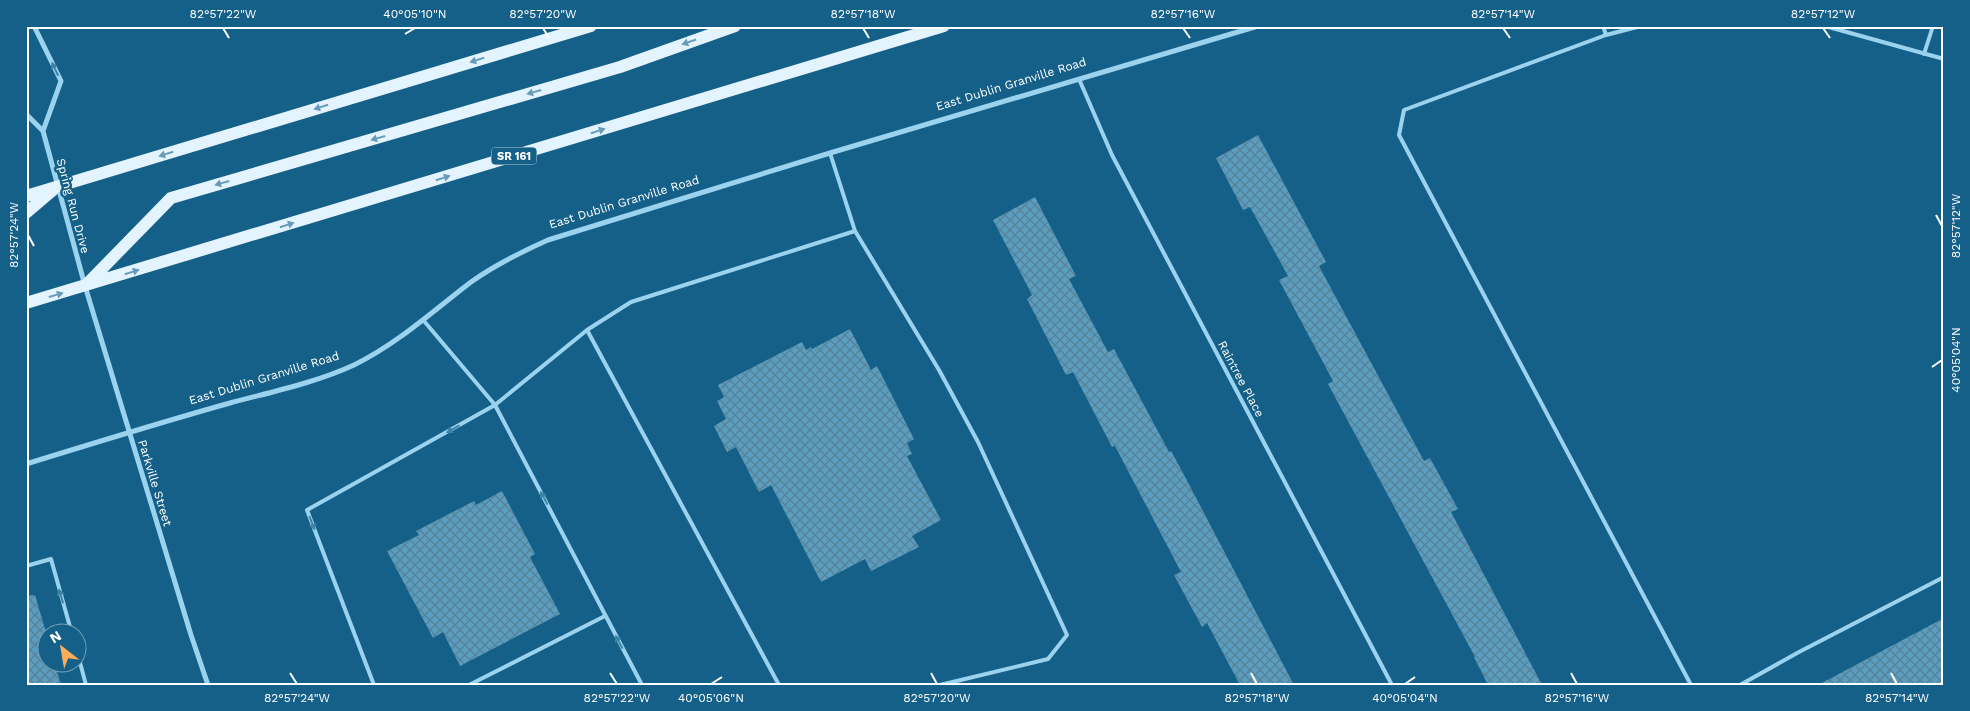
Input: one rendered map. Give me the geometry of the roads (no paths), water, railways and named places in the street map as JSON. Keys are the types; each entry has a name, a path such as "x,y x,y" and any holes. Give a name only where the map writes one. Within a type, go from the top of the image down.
{"main road":[{"path":"26,196 591,26"},
{"path":"85,286 171,198 620,67 735,26"},
{"name":"SR 161","path":"26,303 944,26"},
{"path":"26,213 57,186"}],"street":[{"path":"26,114 43,131 61,81 34,26"},
{"name":"East Dublin Granville Road","path":"26,464 128,432 317,378 351,366 378,353 473,281 513,256 548,240 830,153 1258,26"},
{"name":"Spring Run Drive","path":"43,131 85,286"},
{"name":"Parkville Street","path":"85,286 128,432 208,685"}],"lane":[{"path":"1603,26 1606,35"},
{"path":"1642,26 1606,35 1404,110 1398,135 1692,685"},
{"path":"1825,26 1944,60"},
{"path":"1924,54 1933,26"},
{"name":"Raintree Place","path":"1079,78 1112,156 1392,685"},
{"path":"830,153 855,232 939,370 978,442 1067,635 1048,658 940,685"},
{"path":"374,685 307,510 495,405 587,330 632,302 855,232"},
{"path":"424,320 495,405 642,685"},
{"path":"587,330 779,685"},
{"path":"26,566 51,560 69,624"},
{"path":"1740,685 1799,652 1944,577"},
{"path":"469,685 606,616"}]}
